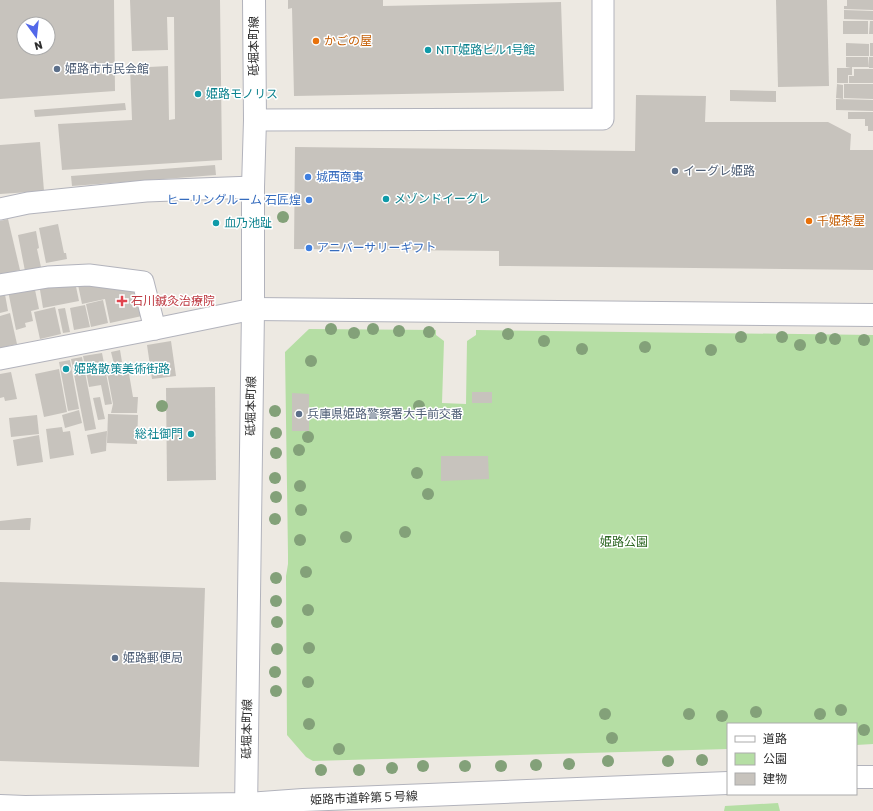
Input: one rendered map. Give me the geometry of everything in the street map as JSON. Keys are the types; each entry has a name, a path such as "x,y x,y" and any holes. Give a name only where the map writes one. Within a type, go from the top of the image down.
{"street":[{"name":"砥堀本町線","path":"247,808 253,187 255,120 254,0"},
{"path":"255,120 603,119 603,0"},
{"path":"0,208 28,203 146,191 253,187"},
{"path":"0,285 48,277 89,275 143,282 155,329"},
{"path":"0,359 253,309 873,315"},
{"path":"857,777 873,777"},
{"name":"姫路市道幹第５号線","path":"0,806 247,808 303,800 727,783"}],"green space":[{"name":"姫路公園","path":"309,329 436,330 436,335 444,341 442,403 466,404 467,341 476,335 476,330 873,335 873,744 857,745 857,723 727,723 727,749 313,761 306,757 287,735 286,576 288,554 285,352"},
{"path":"778,803 780,811 724,811 725,806"}],"building":[{"name":"姫路市市民会館","path":"0,0 114,0 115,91 0,99"},
{"name":"姫路モノリス","path":"130,0 220,0 222,160 62,170 58,124 132,120 130,68 168,66 169,120 175,119 174,17 167,17 168,50 132,51"},
{"name":"NTT姫路ビル1号館","path":"288,0 383,0 383,6 561,2 564,91 294,96 292,8 288,9"},
{"path":"776,0 827,0 829,86 778,87"},
{"path":"847,0 873,0 873,10 844,9 844,6 847,6"},
{"path":"844,10 873,11 873,20 844,19"},
{"path":"843,21 868,21 868,34 843,34"},
{"path":"870,21 873,21 873,34 869,34"},
{"path":"846,43 869,44 869,56 846,56"},
{"path":"870,43 873,43 873,56 870,56"},
{"path":"846,57 868,57 869,67 852,67 852,75 848,75 848,83 837,83 837,68 851,68 846,67"},
{"path":"869,57 873,57 873,68 869,68"},
{"path":"854,69 873,69 873,83 849,83 849,76 854,76"},
{"path":"837,84 843,85 843,99 836,98"},
{"path":"844,84 873,84 873,99 844,98"},
{"path":"730,90 776,91 776,102 730,101"},
{"name":"イーグレ姫路","path":"636,95 706,96 705,122 828,122 851,134 850,150 873,150 873,270 499,266 499,251 294,249 295,147 635,151"},
{"path":"836,99 873,100 873,111 836,110"},
{"path":"125,103 126,110 35,117 34,110"},
{"path":"848,112 873,112 873,131 868,131 868,126 865,126 865,119 848,119"},
{"path":"40,142 44,191 0,194 0,145"},
{"path":"215,165 216,175 72,186 71,176"},
{"path":"8,219 20,270 0,275 0,221"},
{"path":"58,224 64,253 66,253 67,259 46,263 39,228"},
{"path":"36,231 39,248 37,249 41,267 25,271 18,235"},
{"path":"74,277 79,301 43,308 39,284"},
{"name":"石川鍼灸治療院","path":"77,280 136,286 142,316 110,323 105,299 82,304"},
{"path":"34,285 39,309 31,311 33,321 25,323 26,327 16,330 8,291"},
{"path":"4,289 8,311 0,313 0,290"},
{"path":"103,300 108,323 91,327 86,304"},
{"path":"85,305 90,327 74,330 70,308"},
{"path":"55,307 61,334 40,339 34,312"},
{"path":"65,308 70,332 63,333 58,309"},
{"path":"10,313 17,344 0,348 0,316"},
{"path":"171,341 176,376 152,379 147,345"},
{"path":"120,350 122,362 114,364 111,352"},
{"path":"102,353 112,404 105,405 101,385 89,387 83,356"},
{"path":"82,357 96,429 85,431 71,359"},
{"path":"70,360 79,409 68,411 59,362"},
{"path":"127,362 133,397 138,397 137,413 111,413 113,404 106,367"},
{"path":"59,369 67,412 44,417 35,374"},
{"path":"11,372 17,399 5,401 4,397 0,398 0,374"},
{"name":"総社御門","path":"215,387 216,480 167,481 166,388"},
{"path":"472,392 492,392 492,403 472,403"},
{"path":"292,393 309,394 309,431 292,431"},
{"path":"100,397 105,419 98,420 93,398"},
{"path":"79,410 82,423 65,428 62,415"},
{"path":"108,414 138,415 137,444 107,443"},
{"path":"37,415 39,434 11,437 9,418"},
{"path":"62,427 63,432 70,431 74,455 50,459 46,429"},
{"path":"107,431 106,451 91,454 87,435"},
{"path":"39,435 43,462 17,466 13,440"},
{"path":"441,456 488,456 489,479 441,481"},
{"path":"31,518 30,530 0,530 0,521"},
{"path":"0,582 205,588 199,767 0,761"}],"place":[{"name":"かごの屋","path":"316,41"},
{"name":"NTT姫路ビル1号館","path":"428,50"},
{"name":"姫路市市民会館","path":"57,69"},
{"name":"姫路モノリス","path":"198,94"},
{"name":"イーグレ姫路","path":"675,171"},
{"name":"城西商事","path":"308,177"},
{"name":"メゾンドイーグレ","path":"386,199"},
{"name":"ヒーリングルーム 石匠煌","path":"309,200"},
{"name":"千姫茶屋","path":"809,221"},
{"name":"血乃池趾","path":"216,223"},
{"name":"アニバーサリーギフト","path":"309,248"},
{"name":"石川鍼灸治療院","path":"122,301"},
{"name":"姫路散策美術街路","path":"66,369"},
{"name":"兵庫県姫路警察署大手前交番","path":"299,414"},
{"name":"総社御門","path":"191,434"},
{"name":"姫路郵便局","path":"115,658"}]}
